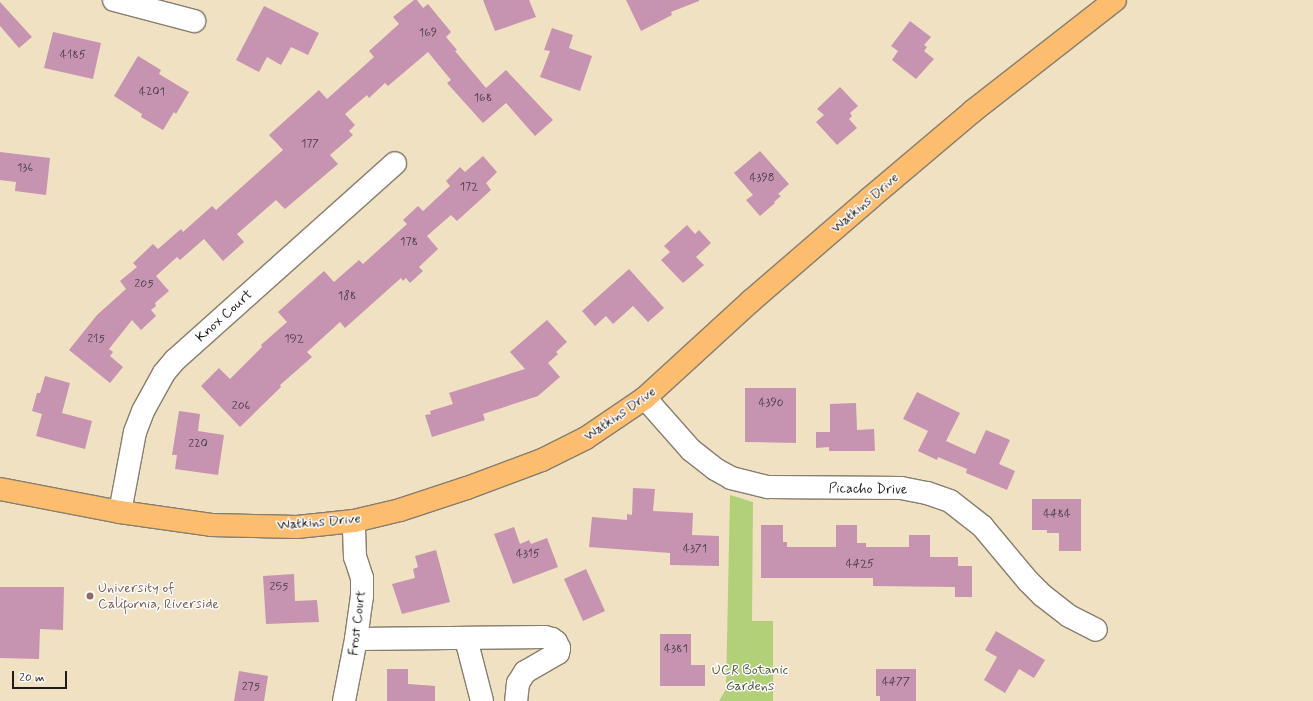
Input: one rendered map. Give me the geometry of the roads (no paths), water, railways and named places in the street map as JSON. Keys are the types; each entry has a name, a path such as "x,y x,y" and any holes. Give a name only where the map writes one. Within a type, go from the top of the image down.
{"main road":[{"name":"Watkins Drive","path":"0,489 120,512 211,525 298,527 354,520 400,510 467,488 542,460 586,438 645,398 751,301 869,199 973,111 1115,0"}],"street":[{"path":"114,0 194,21"},
{"name":"Knox Court","path":"120,512 135,432 146,405 164,373 175,360 395,163"},
{"name":"Picacho Drive","path":"645,398 691,450 715,469 737,480 768,488 901,488 927,493 950,501 982,526 1028,581 1042,595 1069,616 1096,630"},
{"name":"Frost Court","path":"344,701 356,639 362,596 362,578 356,557 354,520"},
{"path":"356,639 545,637 556,642 559,648 558,653 525,672 518,683 516,701"},
{"path":"466,639 482,701"}],"place":[{"name":"University of California, Riverside","path":"90,596"}],"park label":[{"name":"UCR Botanic Gardens","path":"750,678"}]}
